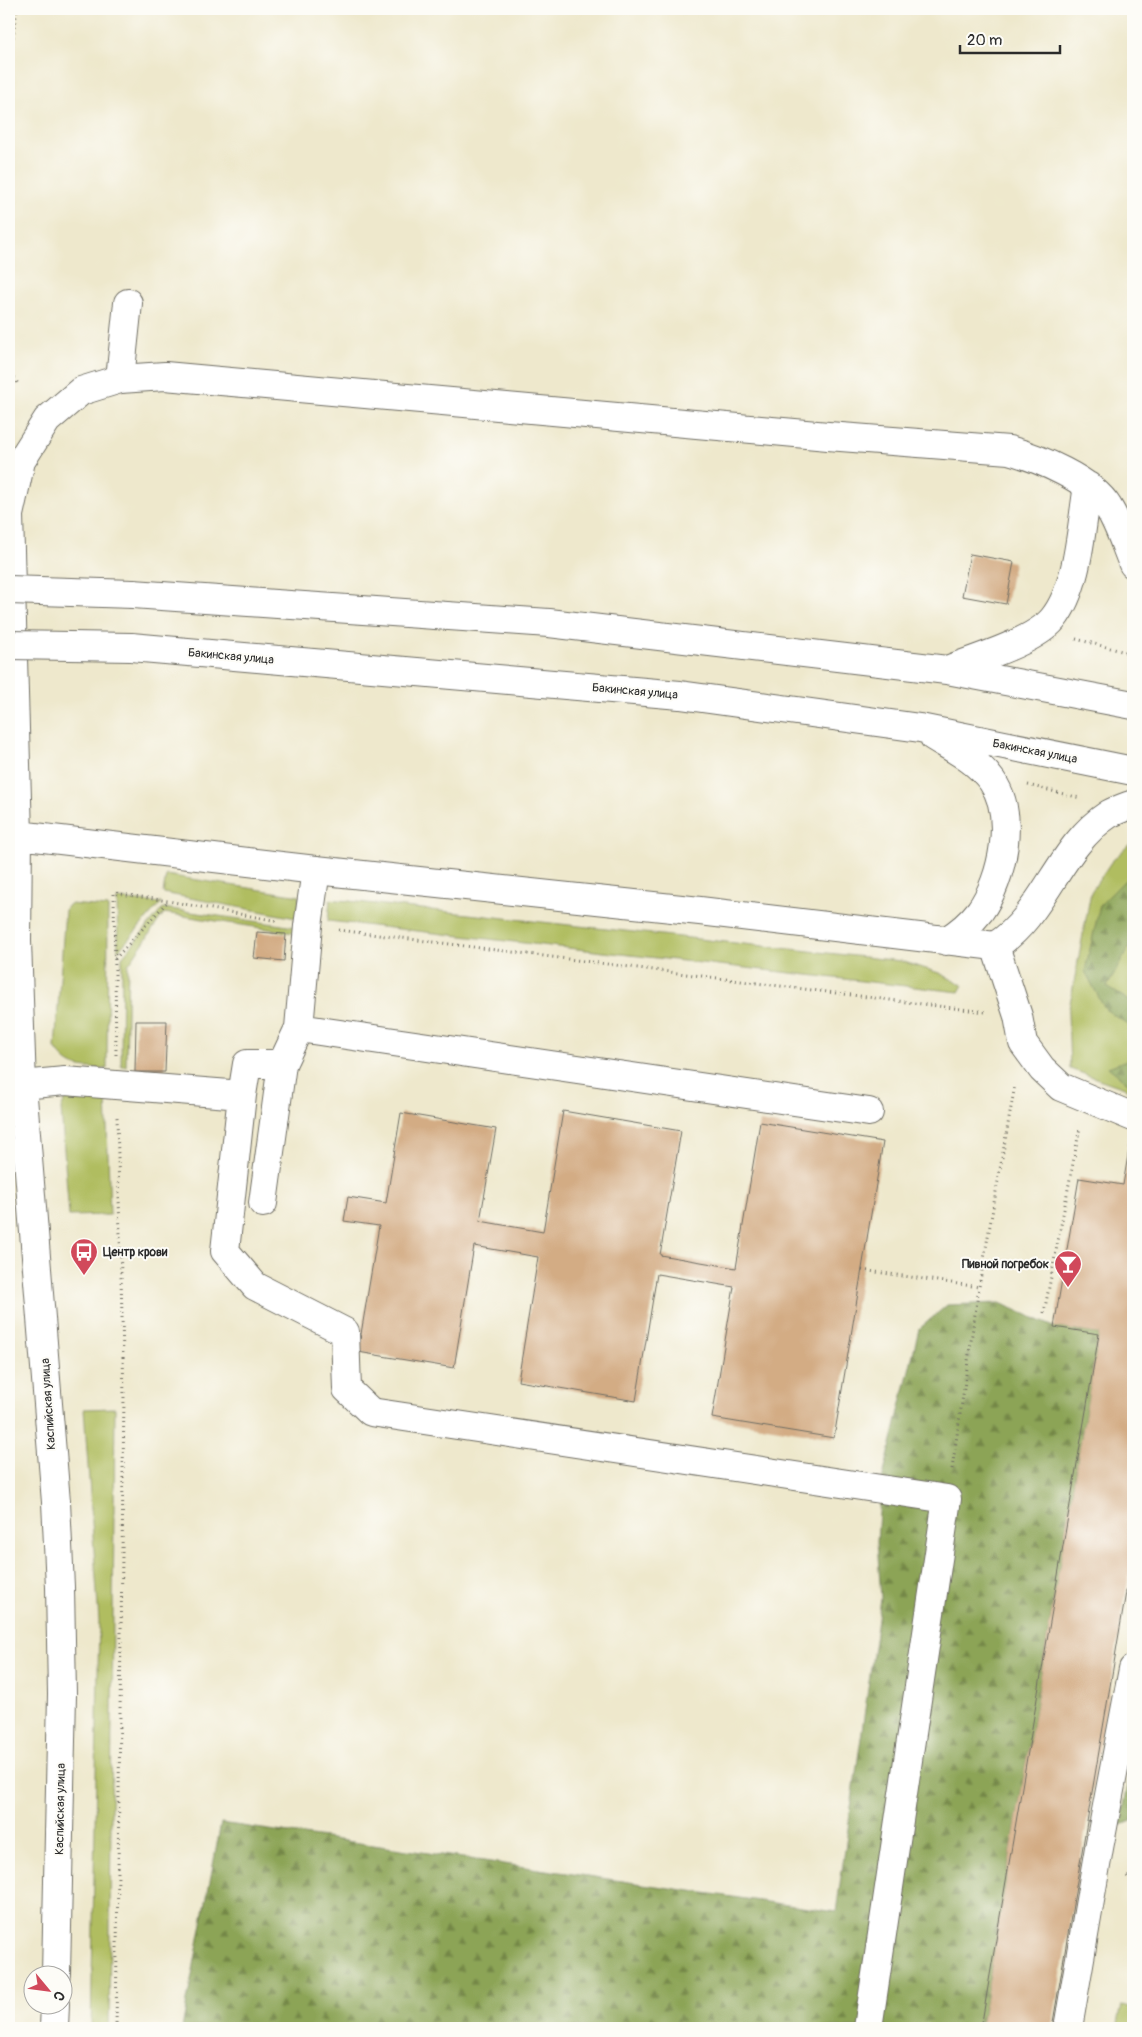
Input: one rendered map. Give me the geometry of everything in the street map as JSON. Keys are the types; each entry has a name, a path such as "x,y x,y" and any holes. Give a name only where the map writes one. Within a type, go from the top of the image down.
{"main road":[{"path":"120,380 128,303"},
{"name":"Каспийская улица","path":"56,1964 62,1694 60,1587 55,1493 22,1085 16,941 18,835 9,515 21,460 47,420 81,391 120,380 165,376 828,436 1009,450 1034,457 1088,486 1107,505 1133,564"},
{"path":"947,670 1025,640 1053,620 1062,605 1070,584 1088,486"},
{"path":"9,590 133,594 549,623 947,670 1133,705"},
{"name":"Бакинская улица","path":"9,645 131,647 680,695 920,728 1133,771"},
{"path":"920,728 979,766 992,781 1002,806 1006,831 1000,865 981,910 966,928 946,941"},
{"path":"18,835 995,946 1009,937 1022,923 1070,852 1088,832 1109,814 1133,804"},
{"path":"263,1203 282,1064 299,1028 308,926 316,870"},
{"path":"995,946 1018,1016 1023,1043 1042,1070 1062,1087 1133,1117"},
{"path":"299,1028 869,1112"},
{"path":"282,1064 248,1064 242,1095 225,1251 255,1286 345,1332 347,1389 371,1412 948,1499 868,2028"},
{"path":"22,1085 64,1081 242,1095"},
{"path":"1068,2028 1133,1669"},
{"path":"54,2028 55,2014"}],"path":[{"path":"9,66 17,9"},
{"path":"9,369 18,384"},
{"path":"1070,637 1133,654"},
{"path":"1024,784 1082,799"},
{"path":"116,2028 124,1396 116,1084 114,893 308,926 1018,1016"},
{"path":"114,960 168,901"},
{"path":"948,1499 979,1287 1023,1043"},
{"path":"1044,1313 1086,1097"},
{"path":"862,1270 979,1287"}],"green space":[{"path":"1133,841 1133,1091 1070,1069 1068,1014 1091,892 1111,862"},
{"path":"1133,872 1133,940 1107,987 1133,1003 1133,1028 1105,1009 1085,971 1100,905"},
{"path":"166,875 300,896 296,918 163,893"},
{"path":"117,899 161,903 118,951"},
{"path":"330,899 901,961 939,973 963,985 959,992 328,921"},
{"path":"70,904 108,907 107,1069 84,1068 71,1064 55,1048 65,910"},
{"path":"163,908 295,927 294,933 164,913 128,965 126,1066 121,1066 122,957"},
{"path":"1133,1058 1133,1087 1108,1067"},
{"path":"72,1094 106,1095 110,1215 69,1216 61,1109 65,1100"},
{"path":"1000,1303 1054,1327 1099,1334 981,2028 182,2028 221,1823 836,1912 881,1598 877,1541 881,1485 919,1329 947,1305"},
{"path":"115,1408 109,2028 91,2028 99,1621 84,1409"},
{"path":"1133,1760 1133,1821 1120,1825"},
{"path":"1122,2005 1133,2008 1133,2028 1117,2028"}],"building":[{"path":"970,554 1014,562 1006,604 962,596"},
{"path":"257,932 286,934 284,961 254,958"},
{"path":"136,1021 167,1021 165,1072 135,1072"},
{"path":"563,1111 681,1131 660,1255 736,1268 760,1122 883,1142 834,1438 712,1418 734,1287 657,1274 636,1401 518,1381 538,1257 474,1246 454,1368 358,1352 379,1226 344,1221 348,1197 386,1203 401,1113 496,1129 480,1221 543,1232"},
{"path":"1131,1137 1133,1137 1133,1297 1131,1310 1133,1311 1133,1551 1052,2028 981,2028 1099,1334 1054,1327 1079,1178 1123,1185"}],"place":[{"name":"Центр крови","path":"84,1276"},
{"name":"Пивной погребок","path":"1068,1288"}]}
